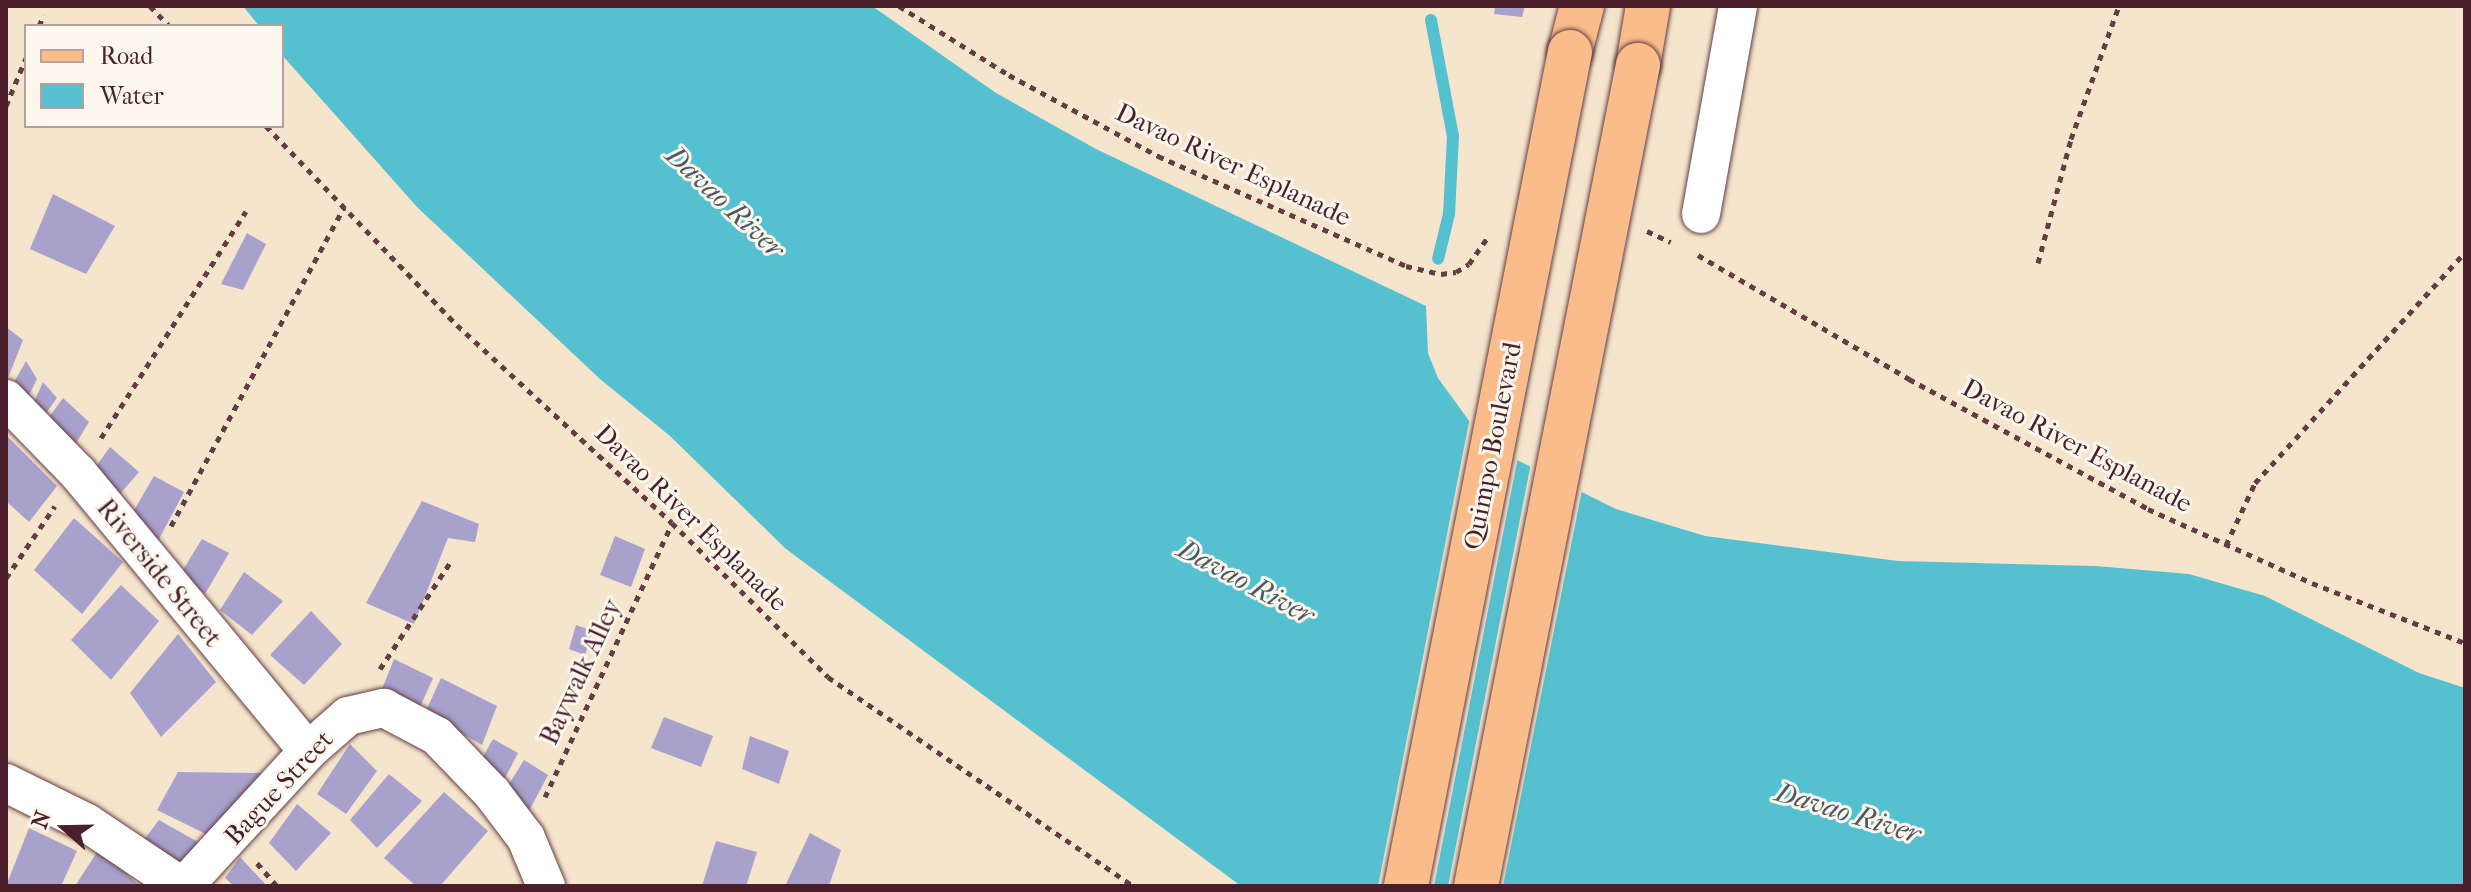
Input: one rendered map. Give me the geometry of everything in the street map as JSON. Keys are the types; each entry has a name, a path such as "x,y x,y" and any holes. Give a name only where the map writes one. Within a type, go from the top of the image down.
{"main road":[{"name":"Quimpo Boulevard","path":"1406,886 1570,52 1582,6"},
{"path":"1476,886 1648,6"}],"street":[{"path":"1701,214 1738,6"},
{"name":"Riverside Street","path":"6,399 78,473 150,564 308,751"},
{"path":"366,712 437,736 526,838 546,886"},
{"name":"Bague Street","path":"183,886 308,751 366,712"},
{"path":"6,783 87,823 183,886"}],"path":[{"path":"150,6 167,24"},
{"name":"Davao River Esplanade","path":"899,6 1009,75 1158,156 1406,266 1441,274 1456,272 1479,252 1493,222"},
{"path":"2038,263 2071,139 2119,6"},
{"path":"40,24 44,15"},
{"path":"6,106 24,63"},
{"name":"Davao River Esplanade","path":"268,128 457,325 672,523 828,677 1133,886"},
{"path":"150,564 344,207"},
{"path":"6,578 78,473 246,211"},
{"name":"Davao River Esplanade","path":"1688,250 1982,420 2226,545 2465,643"},
{"path":"2226,545 2255,483 2465,252"},
{"name":"Baywalk Alley","path":"526,838 672,523"},
{"path":"366,712 450,563"}],"water":[{"name":"Davao River","path":"243,6 872,6 996,93 1096,149 1426,306 1428,353 1438,378 1475,429 1509,456 1616,509 1705,536 1898,561 2096,566 2189,574 2265,596 2419,673 2465,688 2465,886 1241,886 786,549 670,436 600,379 417,207 284,57 284,24 257,24"}],"pier":[{"path":"1470,417 1518,457 1434,886 1378,886"},
{"path":"1531,463 1582,490 1503,886 1448,886"}],"building":[{"path":"1495,6 1525,6 1522,17 1494,14"},
{"path":"53,194 115,226 86,274 30,249"},
{"path":"247,233 266,244 243,290 221,284"},
{"path":"6,327 23,340 6,383"},
{"path":"26,361 37,379 24,405 8,393"},
{"path":"43,382 57,398 39,423 28,415"},
{"path":"63,398 89,422 70,453 44,424"},
{"path":"8,437 57,486 29,522 6,501"},
{"path":"110,447 139,472 114,501 89,476"},
{"path":"154,476 184,492 158,541 129,519"},
{"path":"422,501 479,524 475,542 448,538 414,624 366,603"},
{"path":"74,518 123,562 82,614 34,570"},
{"path":"615,536 645,549 631,587 600,575"},
{"path":"202,539 229,553 205,594 181,573"},
{"path":"244,572 283,601 252,635 220,610"},
{"path":"121,585 159,621 111,680 71,640"},
{"path":"311,611 342,644 304,685 270,655"},
{"path":"576,625 593,631 585,655 569,649"},
{"path":"178,634 216,682 161,737 130,693"},
{"path":"394,659 433,678 420,707 382,689"},
{"path":"441,678 497,706 482,745 425,713"},
{"path":"664,717 713,736 701,767 651,748"},
{"path":"750,736 789,751 779,784 742,769"},
{"path":"493,739 518,753 504,780 480,762"},
{"path":"350,744 377,771 346,814 317,794"},
{"path":"524,760 548,775 528,813 505,791"},
{"path":"178,772 267,773 214,838 157,810"},
{"path":"389,774 422,801 377,848 350,820"},
{"path":"444,792 488,831 440,886 416,886 384,858"},
{"path":"297,804 331,833 296,871 269,843"},
{"path":"159,820 205,846 181,877 139,846"},
{"path":"29,828 77,851 61,886 6,886"},
{"path":"810,833 841,850 829,886 785,886"},
{"path":"716,841 757,852 746,886 702,886"},
{"path":"99,849 140,886 75,886"},
{"path":"240,857 267,886 234,886 225,878"}],"waterway":[{"path":"1431,20 1453,136 1449,214 1438,259"}]}
